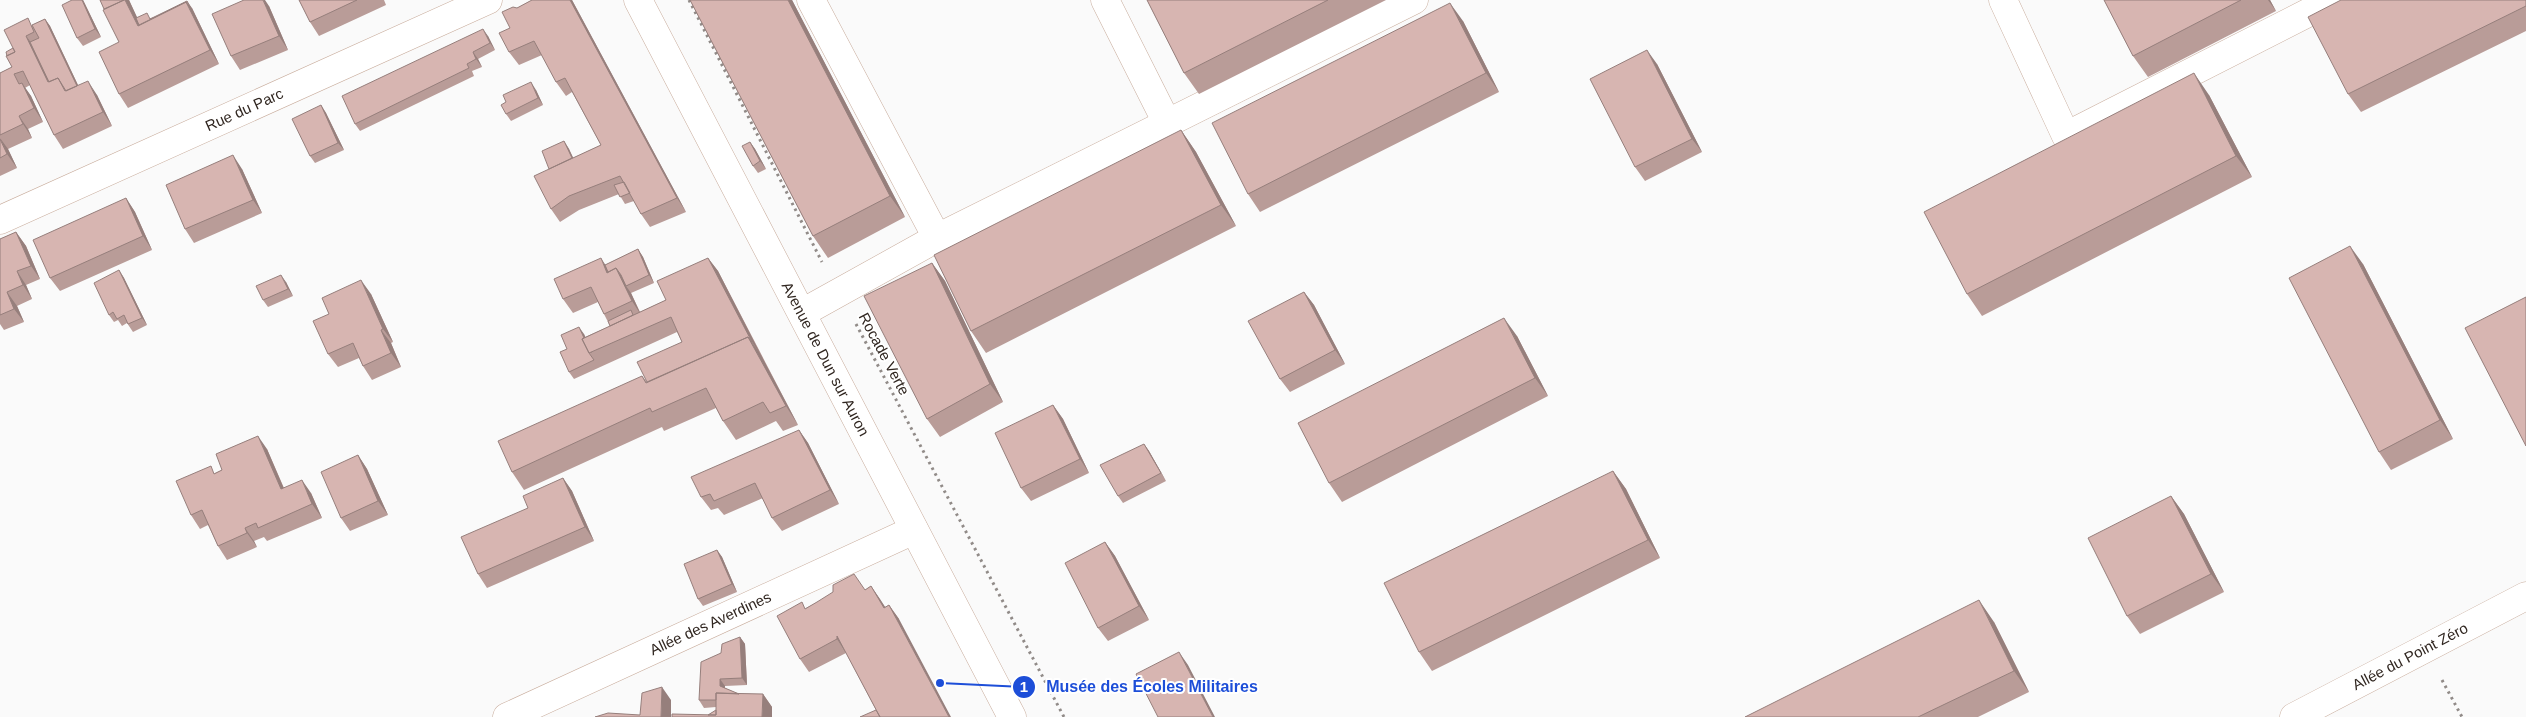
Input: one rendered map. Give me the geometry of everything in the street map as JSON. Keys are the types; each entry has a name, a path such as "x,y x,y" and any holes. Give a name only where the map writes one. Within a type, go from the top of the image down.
{"street":[{"name":"Rue du Parc","path":"0,220 488,0"},
{"name":"Avenue de Dun sur Auron","path":"638,0 1012,717"},
{"path":"811,0 937,238"},
{"path":"1106,0 1167,123"},
{"path":"802,313 937,238 1414,0"},
{"path":"2003,0 2066,136 2333,0"},
{"name":"Allée des Averdines","path":"507,717 914,530"},
{"name":"Allée du Point Zéro","path":"2294,717 2526,596"}],"path":[{"name":"Rocade Verte","path":"689,0 815,249 1064,717"},
{"path":"2424,650 2462,717"}],"building":[{"path":"72,0 82,0 95,29 77,38 62,5"},
{"path":"100,0 124,0 104,9"},
{"path":"124,0 138,26 186,2 210,50 119,94 99,52 119,42 103,10"},
{"path":"244,0 263,0 279,36 231,56 212,14"},
{"path":"299,0 357,0 310,22"},
{"path":"532,0 570,0 677,198 641,214 620,176 569,196 551,209 534,176 601,145 565,78 556,82 534,41 509,52 499,33 510,28 502,12 513,7 517,8"},
{"path":"690,0 788,0 890,196 813,236"},
{"path":"1147,0 1328,0 1184,73"},
{"path":"2104,0 2241,0 2133,56"},
{"path":"2341,0 2526,0 2526,6 2348,94 2308,17"},
{"path":"187,1 191,9 186,2 139,25 136,18 147,13 150,19"},
{"path":"1450,3 1486,73 1248,194 1212,123"},
{"path":"28,18 34,32 26,36 48,82 58,78 65,91 88,81 103,112 54,135 23,71 14,74 19,84 22,83 34,108 19,116 23,124 0,135 0,73 12,67 6,56 15,52 4,30"},
{"path":"45,19 77,86 66,91 58,78 49,82 30,42 39,38 32,25"},
{"path":"483,29 490,43 473,52 476,59 467,64 469,68 355,124 342,96"},
{"path":"13,48 15,52 7,56 6,52"},
{"path":"1647,50 1692,139 1635,167 1590,79"},
{"path":"2194,73 2236,156 1967,294 1924,212"},
{"path":"531,82 538,98 506,114 501,105 506,102 503,95"},
{"path":"321,105 338,143 310,156 292,119"},
{"path":"1181,130 1221,205 971,331 934,255"},
{"path":"0,139 7,154 0,158"},
{"path":"564,141 572,158 549,169 542,151"},
{"path":"750,142 760,161 753,166 742,146"},
{"path":"233,155 253,200 185,229 166,185"},
{"path":"624,182 630,193 620,197 614,185"},
{"path":"126,198 143,236 50,278 33,240"},
{"path":"16,232 31,266 17,271 23,285 7,292 14,309 0,315 0,239"},
{"path":"2350,246 2440,420 2379,452 2289,278"},
{"path":"638,249 649,275 626,286 616,268 608,272 605,265"},
{"path":"601,258 607,273 616,268 632,301 604,314 591,287 563,299 554,279"},
{"path":"708,258 752,342 748,337 647,382 637,362 682,342 671,317 589,353 582,339 666,300 657,281"},
{"path":"932,263 990,384 927,419 864,296"},
{"path":"119,270 142,318 128,324 124,315 117,319 113,312 109,315 94,283"},
{"path":"281,275 288,289 263,300 256,286"},
{"path":"361,280 383,329 381,330 391,353 363,366 353,343 328,354 313,321 329,314 322,298"},
{"path":"1304,292 1335,350 1280,379 1248,321"},
{"path":"2526,297 2526,446 2465,328"},
{"path":"631,310 633,315 610,326 608,321"},
{"path":"1504,318 1535,378 1329,483 1298,423"},
{"path":"579,327 584,338 582,339 594,360 569,372 560,352 567,349 561,335"},
{"path":"748,337 786,406 770,413 763,402 723,421 706,388 652,412 650,408 512,472 498,441 642,376 646,383"},
{"path":"1053,405 1080,459 1021,488 995,433"},
{"path":"799,430 830,490 772,518 755,483 714,501 710,494 701,497 691,477"},
{"path":"258,436 281,489 302,480 312,504 258,528 256,523 245,528 247,533 218,546 202,510 191,515 176,481 211,466 214,474 222,470 216,454"},
{"path":"1144,444 1161,473 1118,496 1100,465"},
{"path":"358,455 378,501 341,518 321,472"},
{"path":"1613,471 1648,540 1419,652 1384,583"},
{"path":"563,478 585,527 478,574 461,537 528,508 523,496"},
{"path":"2171,496 2211,574 2127,616 2088,538"},
{"path":"1105,542 1139,606 1098,628 1065,563"},
{"path":"717,550 732,584 698,599 684,564"},
{"path":"854,574 865,590 871,586 884,608 889,605 949,717 880,717 837,636 837,639 800,659 777,616 802,602 805,609 833,592 833,585"},
{"path":"1979,600 2014,671 1918,717 1745,717"},
{"path":"740,637 742,678 720,679 720,686 739,694 716,693 716,700 699,700 701,662 721,653 722,644"},
{"path":"1179,652 1213,717 1158,717 1136,674"},
{"path":"662,687 661,717 595,717 608,713 640,715 642,693"},
{"path":"716,693 763,694 762,717 672,717 672,714 716,715"},
{"path":"716,710 716,715 708,715"},
{"path":"876,710 880,717 860,717"}],"place":[{"name":"Musée des Écoles Militaires","path":"940,683"}]}
